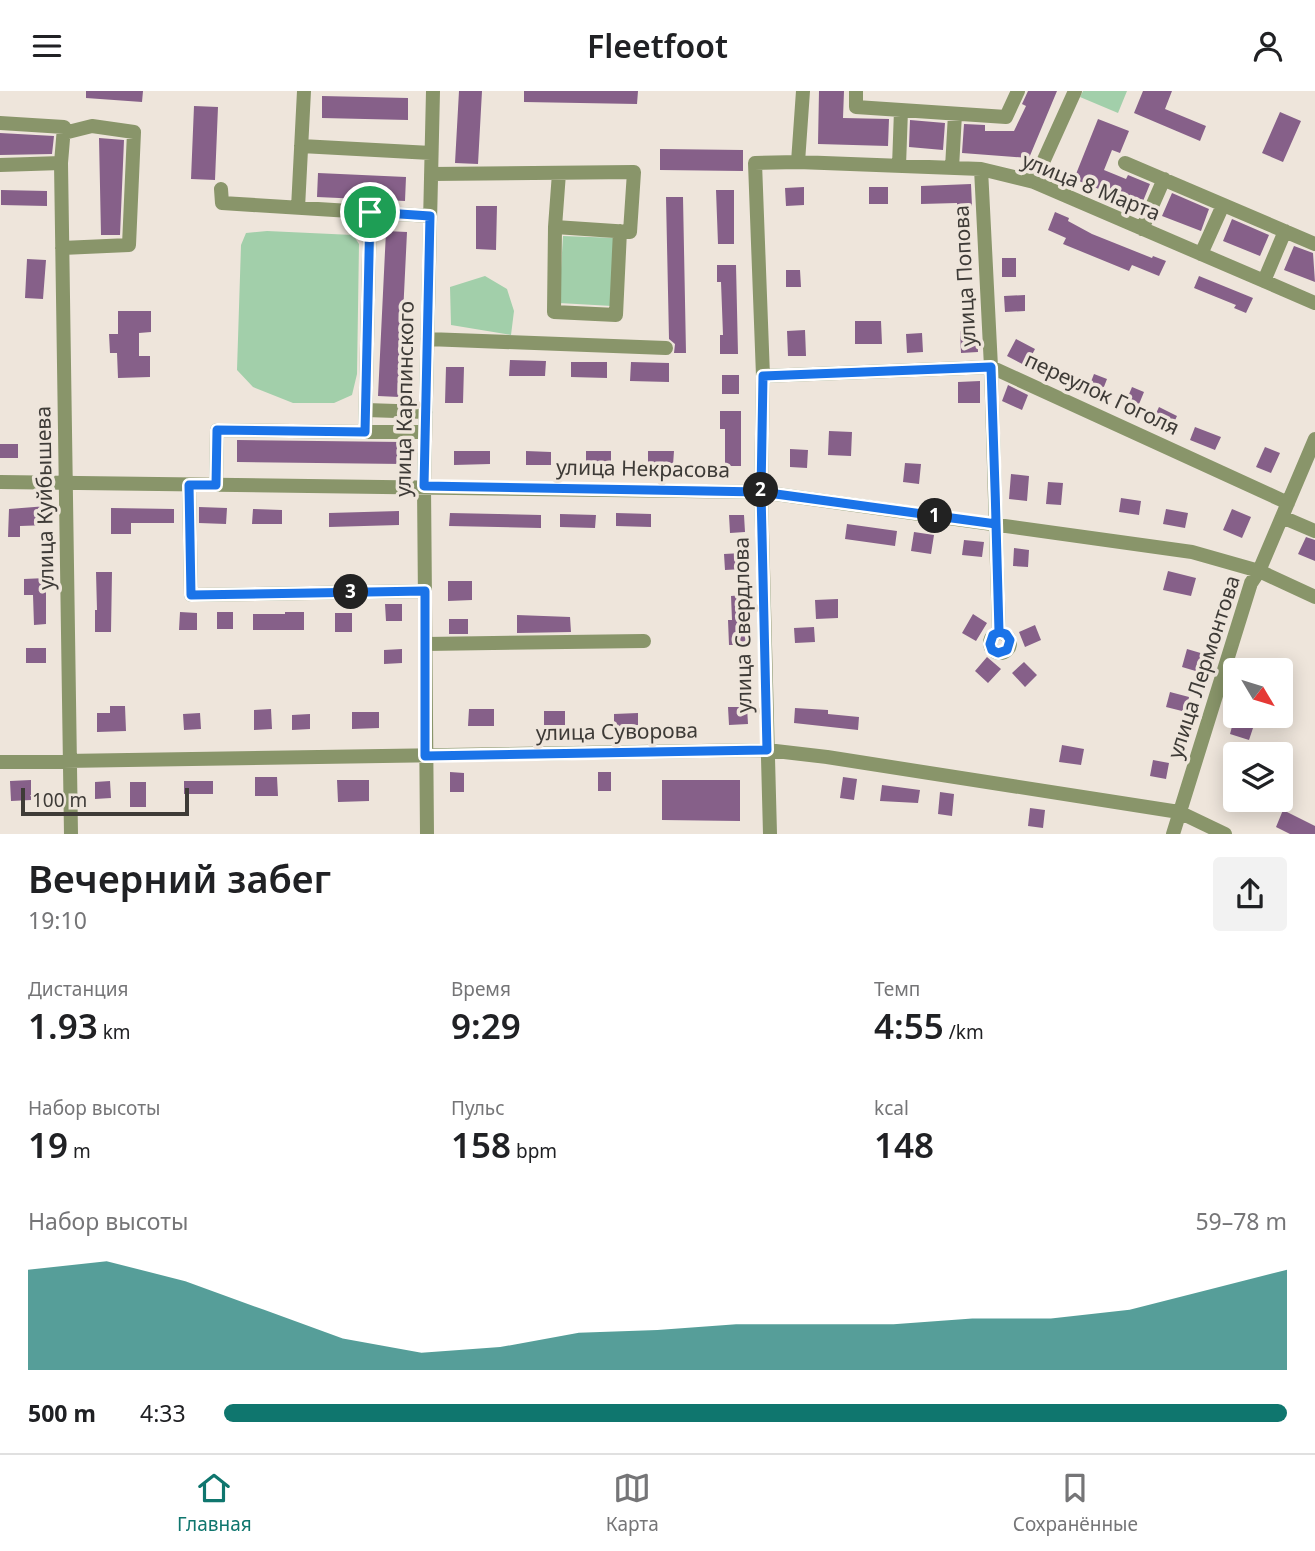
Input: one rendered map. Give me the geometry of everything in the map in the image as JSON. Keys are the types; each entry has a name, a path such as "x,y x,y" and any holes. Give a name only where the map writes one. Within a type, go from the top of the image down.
{"street":[{"path":"298,208 304,91"},
{"name":"улица Карпинского","path":"427,834 424,486 432,91"},
{"path":"799,162 803,91"},
{"path":"856,91 856,107 1006,117 1018,91"},
{"path":"1034,182 1074,91"},
{"path":"899,166 901,110"},
{"path":"952,168 955,114"},
{"path":"0,123 64,127 64,133 92,126 134,132 129,245 62,248"},
{"name":"улица Куйбышева","path":"64,133 61,163 71,834"},
{"path":"301,146 431,153"},
{"name":"улица 8 Марта","path":"755,163 799,162 981,169 1034,182 1315,303"},
{"path":"0,165 61,163"},
{"name":"улица Свердлова","path":"755,163 763,376 761,492 769,834"},
{"path":"1125,163 1315,244"},
{"name":"улица Попова","path":"981,169 991,367 999,632"},
{"path":"559,173 554,311 616,315 620,231"},
{"path":"431,174 634,173 630,232 555,227"},
{"path":"1142,229 1164,179"},
{"path":"221,189 222,203 430,216"},
{"path":"1201,254 1223,205"},
{"path":"365,432 370,212"},
{"path":"1264,281 1285,231"},
{"path":"427,339 666,348"},
{"name":"переулок Гоголя","path":"763,376 991,367 1285,510 1315,531"},
{"path":"366,410 426,412"},
{"path":"216,485 217,430 425,432"},
{"name":"улица Лермонтова","path":"1172,834 1251,583 1259,571 1315,439"},
{"name":"улица Некрасова","path":"0,482 761,492 1192,552 1259,571 1315,597"},
{"path":"189,485 191,595 425,591"},
{"path":"426,643 644,641"},
{"name":"улица Суворова","path":"0,762 767,750 1179,812 1225,834"}],"green space":[{"path":"1083,91 1127,91 1118,113 1080,97"},
{"path":"267,231 353,235 359,244 357,374 352,395 334,403 293,403 253,387 237,370 241,245 246,233"},
{"path":"563,236 616,238 612,306 559,303"},
{"path":"485,276 507,289 514,311 511,335 451,325 450,287"}],"building":[{"path":"86,91 143,91 142,102 86,98"},
{"path":"459,91 482,91 478,164 455,163"},
{"path":"524,91 638,91 637,104 524,102"},
{"path":"819,91 844,91 843,118 889,119 888,146 818,144"},
{"path":"1028,91 1057,91 1029,158 962,153 964,124 985,125 985,131 1014,131 1026,106 1022,104"},
{"path":"1143,91 1172,91 1165,109 1206,126 1200,141 1134,113"},
{"path":"322,96 408,98 408,120 322,118"},
{"path":"194,106 218,107 215,180 191,179"},
{"path":"1280,112 1301,121 1283,162 1262,153"},
{"path":"1098,119 1129,131 1120,153 1112,150 1104,170 1126,179 1128,175 1150,184 1141,206 1074,179"},
{"path":"910,120 945,123 943,150 909,147"},
{"path":"0,133 54,136 52,154 0,155"},
{"path":"99,138 124,140 120,235 101,235"},
{"path":"660,149 743,150 743,171 660,170"},
{"path":"318,173 406,177 405,201 317,197"},
{"path":"971,184 972,206 957,207 957,203 921,204 921,186"},
{"path":"804,187 804,205 786,206 785,188"},
{"path":"869,187 888,187 888,204 869,204"},
{"path":"1,190 47,191 47,206 1,205"},
{"path":"716,190 734,190 734,244 718,244"},
{"path":"1172,193 1209,209 1201,231 1162,216"},
{"path":"666,197 683,197 686,353 674,353 675,344 669,339"},
{"path":"476,206 497,206 496,250 476,249"},
{"path":"1055,212 1092,234 1166,261 1159,276 1132,265 1129,271 1063,244 1066,238 1048,230"},
{"path":"1232,219 1269,235 1260,256 1223,241"},
{"path":"386,231 407,232 399,397 378,396"},
{"path":"1294,246 1313,253 1315,282 1284,270"},
{"path":"1002,258 1016,258 1016,277 1002,277"},
{"path":"27,259 46,260 43,299 25,298"},
{"path":"717,265 736,265 738,354 720,354 720,335 723,335 721,282 717,282"},
{"path":"786,270 800,270 801,287 786,287"},
{"path":"1199,276 1253,298 1246,313 1234,308 1236,305 1194,288"},
{"path":"1025,295 1025,311 1005,312 1004,296"},
{"path":"118,311 151,311 151,332 139,333 139,356 150,356 150,377 118,378 117,353 110,353 109,334 118,334"},
{"path":"855,321 881,321 882,344 855,344"},
{"path":"805,330 806,356 788,356 787,331"},
{"path":"960,331 977,331 978,352 961,353"},
{"path":"922,333 923,352 907,353 906,334"},
{"path":"1016,339 1035,349 1026,366 1007,356"},
{"path":"510,360 546,361 545,376 509,376"},
{"path":"571,362 607,362 607,378 571,377"},
{"path":"631,362 669,363 669,382 630,381"},
{"path":"446,367 464,367 463,403 445,403"},
{"path":"1094,374 1107,379 1100,397 1087,392"},
{"path":"722,375 739,375 739,394 722,394"},
{"path":"980,381 980,403 958,403 958,382"},
{"path":"1008,385 1028,395 1022,410 1002,401"},
{"path":"1132,387 1144,392 1137,409 1125,404"},
{"path":"1159,407 1177,416 1170,431 1152,422"},
{"path":"720,411 741,411 741,466 725,466 725,429 720,429"},
{"path":"1195,427 1221,437 1215,450 1190,440"},
{"path":"829,431 852,432 851,456 828,455"},
{"path":"237,440 403,442 403,464 237,462"},
{"path":"0,444 18,444 18,458 0,458"},
{"path":"1265,447 1280,453 1271,473 1256,467"},
{"path":"790,449 808,450 807,468 790,467"},
{"path":"454,451 490,451 490,464 454,465"},
{"path":"526,451 551,452 551,465 526,465"},
{"path":"586,451 611,451 611,465 586,465"},
{"path":"648,451 674,451 673,465 648,465"},
{"path":"905,463 921,464 919,484 903,482"},
{"path":"1011,474 1029,476 1027,501 1009,499"},
{"path":"1048,482 1063,483 1061,505 1046,504"},
{"path":"1121,498 1141,501 1139,515 1119,512"},
{"path":"47,506 48,525 20,526 20,537 8,537 9,509"},
{"path":"199,507 227,508 226,524 199,523"},
{"path":"111,508 174,509 174,523 131,523 131,534 111,534"},
{"path":"253,509 282,510 282,524 252,524"},
{"path":"1166,509 1188,513 1185,528 1163,524"},
{"path":"1232,509 1251,517 1242,538 1223,530"},
{"path":"399,511 399,525 329,527 329,513"},
{"path":"450,513 541,515 541,528 449,526"},
{"path":"616,513 651,514 651,527 616,526"},
{"path":"560,514 596,515 595,528 560,527"},
{"path":"729,515 744,515 745,532 730,533"},
{"path":"847,524 897,531 895,546 845,539"},
{"path":"914,532 934,535 931,554 911,551"},
{"path":"1306,537 1315,540 1315,561 1298,554"},
{"path":"964,540 984,542 982,557 962,555"},
{"path":"1014,548 1029,550 1028,567 1013,566"},
{"path":"742,553 743,569 725,570 724,554"},
{"path":"1168,571 1196,578 1191,596 1163,590"},
{"path":"96,572 112,572 111,632 95,632"},
{"path":"46,578 46,624 34,625 33,595 24,595 24,579"},
{"path":"448,581 472,581 472,600 448,601"},
{"path":"744,595 746,645 729,645 731,596"},
{"path":"838,599 838,618 816,619 815,600"},
{"path":"385,604 402,604 402,621 386,621"},
{"path":"180,612 197,613 197,630 179,630"},
{"path":"217,612 233,612 233,629 217,629"},
{"path":"304,612 304,630 253,630 253,614"},
{"path":"335,613 352,613 352,632 335,632"},
{"path":"973,614 987,623 976,641 962,633"},
{"path":"517,615 570,617 571,632 517,633"},
{"path":"449,619 468,619 468,634 449,634"},
{"path":"1035,625 1041,640 1025,647 1019,632"},
{"path":"814,627 815,642 795,643 794,628"},
{"path":"26,648 46,648 46,663 26,663"},
{"path":"402,649 402,663 384,664 384,650"},
{"path":"1187,649 1204,654 1199,672 1182,667"},
{"path":"987,657 1001,669 988,683 975,671"},
{"path":"1024,662 1037,675 1025,687 1012,673"},
{"path":"1170,692 1189,697 1186,712 1166,707"},
{"path":"110,706 125,706 126,731 97,732 97,713 110,713"},
{"path":"728,707 747,707 748,724 729,725"},
{"path":"795,708 828,710 828,714 859,717 858,730 794,723"},
{"path":"271,709 272,729 254,730 254,710"},
{"path":"469,709 494,709 494,726 468,726"},
{"path":"544,711 565,711 565,725 544,725"},
{"path":"352,712 379,712 379,728 352,729"},
{"path":"200,713 201,729 184,730 183,714"},
{"path":"638,713 638,725 614,726 614,714"},
{"path":"310,714 310,729 292,730 292,715"},
{"path":"1232,728 1253,728 1249,740 1230,734"},
{"path":"1062,745 1084,749 1081,765 1059,762"},
{"path":"1153,760 1169,763 1166,779 1150,776"},
{"path":"450,772 464,773 464,792 450,792"},
{"path":"598,772 611,772 611,791 598,791"},
{"path":"255,777 277,777 278,796 255,796"},
{"path":"843,777 857,779 854,800 840,798"},
{"path":"31,780 31,800 11,801 10,781"},
{"path":"337,780 369,780 369,801 338,802"},
{"path":"662,780 740,780 740,821 662,820"},
{"path":"110,781 111,798 95,799 95,782"},
{"path":"184,781 213,781 213,794 184,794"},
{"path":"130,782 146,782 146,807 130,807"},
{"path":"882,785 920,790 918,803 880,801"},
{"path":"940,792 954,794 952,816 938,814"},
{"path":"1030,808 1045,810 1043,828 1028,826"},
{"path":"1282,812 1287,812 1315,826 1315,834 1290,834 1276,827"}],"route":[{"path":"370,212 365,432 217,430 216,485 189,485 191,595 425,591 425,756 767,750 761,492 763,376 991,367 997,540 999,632 1006,634 1010,640 1007,650 998,653 992,650 990,644 993,635 999,632 996,524 761,492 424,486 430,216 370,212"}]}
